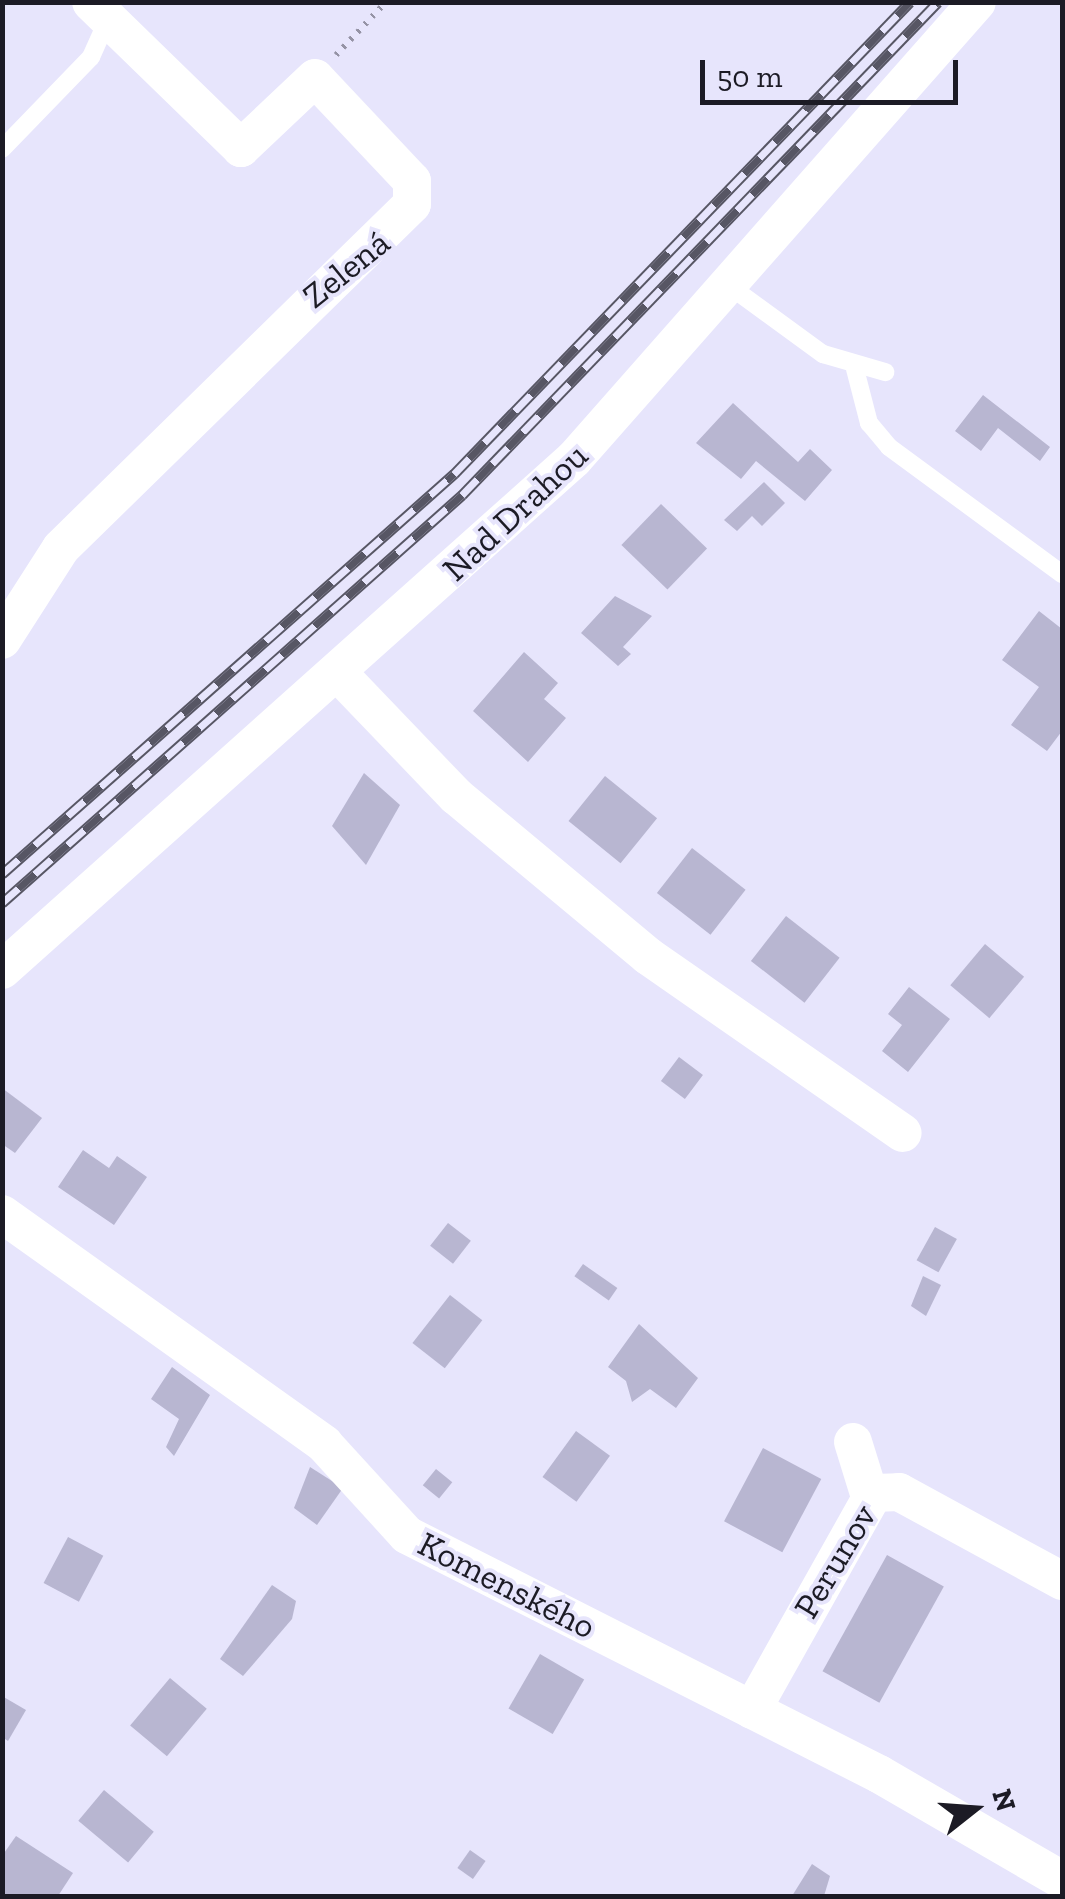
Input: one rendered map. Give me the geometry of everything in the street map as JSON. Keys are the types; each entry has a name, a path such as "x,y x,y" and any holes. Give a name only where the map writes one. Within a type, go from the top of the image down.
{"street":[{"name":"Nad Drahou","path":"2,970 340,674 574,459 731,286 977,2"},
{"path":"100,11 241,148 315,78"},
{"name":"Zelená","path":"2,640 60,548 412,204 412,181 315,78"},
{"path":"340,674 456,796 648,956 904,1133"},
{"name":"Komenského","path":"2,1214 324,1444 408,1535 752,1710 1062,1880"},
{"path":"853,1442 870,1497"},
{"name":"Perunov","path":"752,1710 870,1497 899,1492 1062,1581"}],"lane":[{"path":"2,150 91,57 100,11"},
{"path":"731,286 856,369 885,372"},
{"path":"856,369 870,422 890,447 1062,574"}],"path":[{"path":"315,78 386,2"}],"building":[{"path":"983,395 1050,447 1040,461 998,428 981,451 955,431"},
{"path":"733,403 798,462 810,449 832,470 805,501 756,461 741,479 696,443"},
{"path":"764,482 785,503 762,526 752,516 737,531 724,520"},
{"path":"661,504 707,548 667,589 621,545"},
{"path":"615,596 652,616 623,647 631,654 618,666 581,633"},
{"path":"1039,611 1062,629 1062,731 1047,751 1011,725 1039,687 1002,660"},
{"path":"524,652 558,683 544,699 566,718 528,762 473,711"},
{"path":"364,773 400,805 366,865 332,826"},
{"path":"605,776 657,818 621,863 568,821"},
{"path":"692,848 746,890 710,935 657,893"},
{"path":"786,916 840,958 804,1003 751,961"},
{"path":"985,944 1024,977 989,1018 950,985"},
{"path":"909,987 950,1019 908,1072 882,1051 902,1025 888,1014"},
{"path":"679,1057 703,1075 685,1099 661,1081"},
{"path":"2,1088 42,1118 15,1153 2,1144"},
{"path":"83,1150 109,1168 117,1156 147,1177 114,1225 58,1187"},
{"path":"448,1223 471,1241 453,1264 430,1246"},
{"path":"935,1227 957,1239 938,1272 917,1260"},
{"path":"583,1264 617,1288 609,1300 574,1276"},
{"path":"923,1276 941,1285 926,1316 911,1306"},
{"path":"450,1295 482,1320 445,1368 412,1343"},
{"path":"639,1324 698,1378 676,1408 650,1389 632,1402 626,1381 608,1367"},
{"path":"172,1367 210,1395 174,1456 166,1447 179,1419 151,1399"},
{"path":"576,1431 610,1456 576,1502 542,1477"},
{"path":"763,1448 821,1479 782,1552 724,1521"},
{"path":"310,1467 343,1488 317,1525 294,1508"},
{"path":"436,1469 452,1482 439,1499 423,1485"},
{"path":"68,1537 103,1556 79,1602 44,1583"},
{"path":"887,1555 944,1587 879,1703 823,1671"},
{"path":"272,1585 296,1601 292,1619 243,1676 220,1659"},
{"path":"540,1654 584,1680 553,1734 508,1709"},
{"path":"170,1678 207,1709 167,1756 130,1725"},
{"path":"2,1696 26,1710 8,1741 2,1737"},
{"path":"104,1790 154,1832 128,1862 78,1821"},
{"path":"16,1836 73,1873 58,1896 2,1896 2,1856"},
{"path":"470,1850 486,1861 473,1879 457,1868"},
{"path":"812,1864 830,1876 824,1896 792,1896"}],"railway":[{"path":"2,874 454,474 910,2"},
{"path":"2,903 462,495 938,2"}]}
